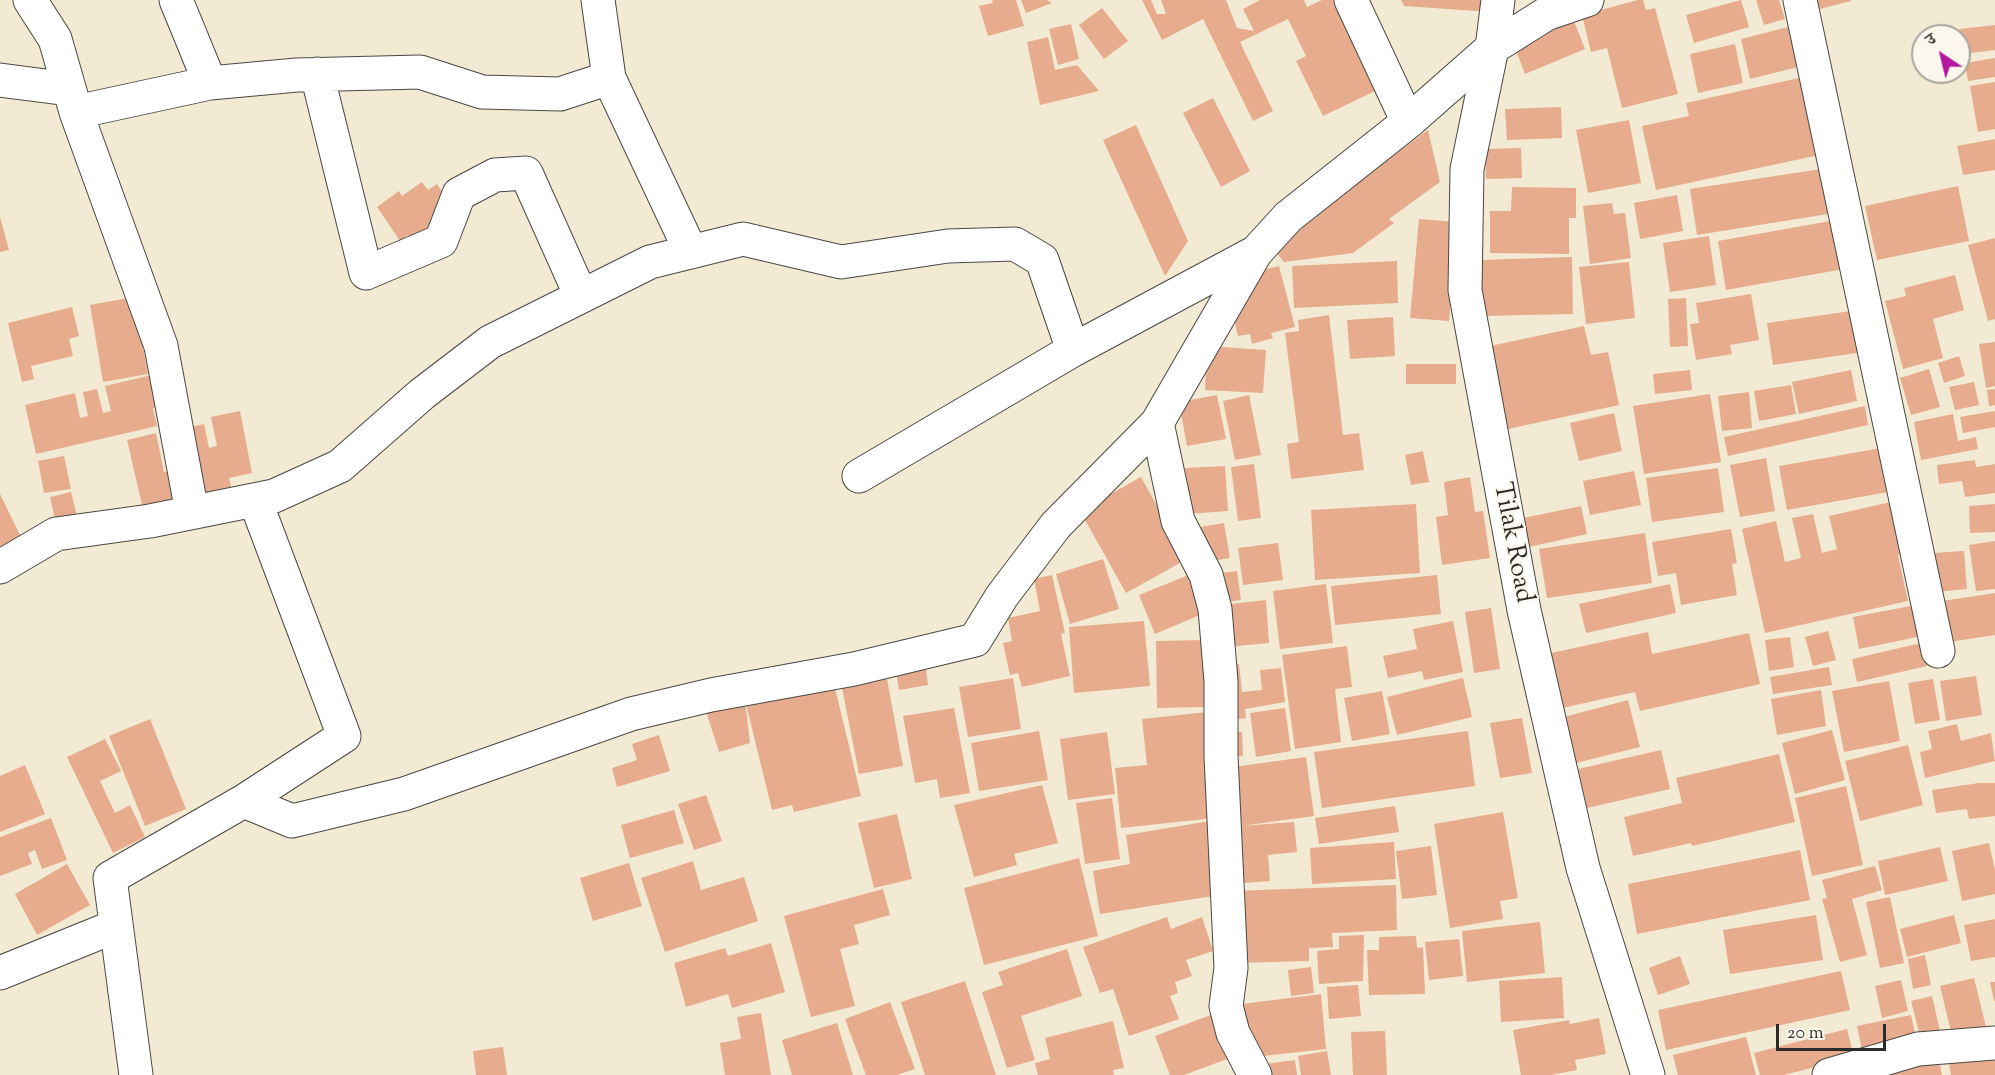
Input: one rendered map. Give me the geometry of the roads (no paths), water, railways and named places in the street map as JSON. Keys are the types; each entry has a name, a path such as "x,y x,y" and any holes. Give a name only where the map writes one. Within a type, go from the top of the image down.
{"street":[{"path":"30,0 55,39 73,100 161,346 192,512"},
{"path":"176,0 210,83"},
{"path":"598,0 609,78 691,252"},
{"path":"1351,0 1408,122"},
{"name":"Tilak Road","path":"1498,0 1492,48 1467,169 1465,290 1524,610 1583,868 1648,1075"},
{"path":"244,801 292,821 405,795 631,714 711,695 854,669 975,640 1002,596 1056,525 1157,423 1256,252 1288,217 1408,122 1492,48 1546,14 1587,0"},
{"path":"1800,0 1938,651"},
{"path":"0,80 73,100 210,83 317,74 420,72 482,92 560,94 609,78"},
{"path":"317,74 366,273 441,241 459,194 495,175 526,173 581,296"},
{"path":"0,567 56,534 274,496 340,466 422,394 490,342 650,262 743,239 841,262 948,246 1015,244 1042,260 1073,350"},
{"path":"860,476 1073,350 1256,252"},
{"path":"1157,423 1178,521 1206,575 1215,609 1221,681 1221,756 1231,968 1226,1006 1233,1033 1255,1075"},
{"path":"136,1075 110,878 244,801 344,736 255,500"},
{"path":"0,973 116,926"},
{"path":"1829,1075 1918,1049 1995,1043"}]}
